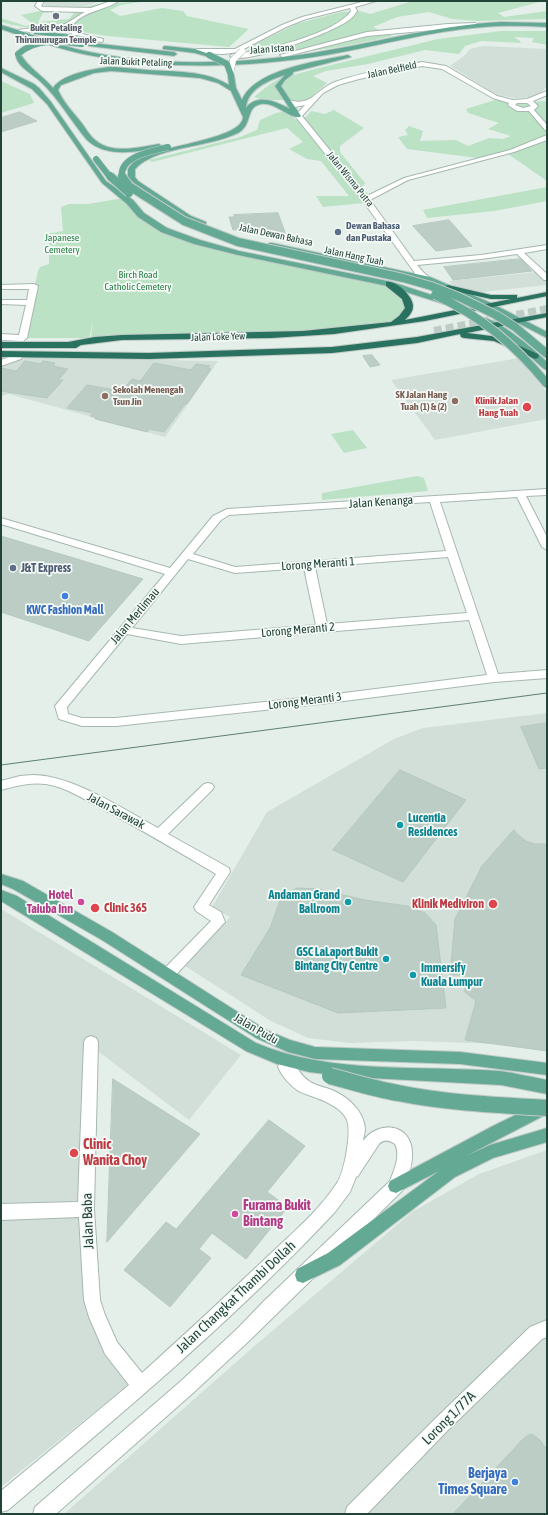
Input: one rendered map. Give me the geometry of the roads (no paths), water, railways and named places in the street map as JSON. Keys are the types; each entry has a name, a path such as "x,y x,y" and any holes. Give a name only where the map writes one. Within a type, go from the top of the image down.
{"highway":[{"path":"389,284 403,293 408,301 409,309 405,315 391,324"},
{"path":"448,287 492,297 544,299"},
{"path":"68,345 88,340 134,337 303,334 391,324 430,325 466,312 492,306 529,299 544,299"},
{"path":"529,299 523,305 525,310 536,315 547,315"},
{"path":"1,357 176,355 313,351 369,347 449,334 547,315"},
{"path":"430,325 443,320 453,323 456,326 456,329 449,334"},
{"name":"Jalan Loke Yew","path":"1,345 68,345 294,339 354,335 430,325"},
{"name":"Jalan Loke Yew","path":"1,352 291,346 388,338 430,325"},
{"path":"449,334 496,339 535,356"},
{"path":"1,352 39,356"}],"main road":[{"path":"1,25 54,35 195,51 209,55 227,64 231,73 233,90 246,116"},
{"name":"Jalan Istana","path":"1,25 42,41 88,53 171,62 211,63 287,58 326,53 435,31 475,25 547,25"},
{"name":"Jalan Istana","path":"21,42 94,61 156,68 243,67 308,62 438,35 462,32 510,28 547,29"},
{"path":"231,134 134,150 109,148 96,144 88,137 43,80 20,61 18,54 27,47 43,43 64,42 159,53 218,56 283,55 319,52 389,41"},
{"path":"242,108 248,93 263,82 289,70 380,48"},
{"path":"298,116 278,86 279,83 287,76 308,66"},
{"path":"1,70 32,85 54,103 68,118"},
{"name":"Jalan Bukit Petaling","path":"58,98 55,90 59,84 85,74 102,70 202,76 220,82 233,90"},
{"path":"32,85 52,107 100,177 130,202 141,215 164,230 197,242 238,253 389,284 437,299 494,325 524,347 547,367"},
{"path":"58,98 68,118"},
{"name":"Jalan Dewan Bahasa","path":"298,116 278,105 265,103 256,104 251,106 242,128 231,134 151,155 132,165 132,177 136,182 188,218 236,238 426,279 448,287 521,320"},
{"name":"Jalan Hang Tuah","path":"68,118 96,159 114,181 170,221 199,236 243,249 399,282 437,296 483,321 501,334 522,353 547,384"},
{"name":"Jalan Hang Tuah","path":"214,139 146,152 127,161 122,169 124,181 129,186 184,221 238,242 403,278 444,291 496,315 515,327 547,354"},
{"path":"130,202 147,199 153,194"},
{"path":"521,320 547,336"},
{"path":"524,347 520,337 525,334 531,333 547,336"},
{"name":"Jalan Pudu","path":"1,878 18,885 54,905 168,974 261,1034 296,1049 322,1054 460,1058 547,1069"},
{"name":"Jalan Pudu","path":"1,896 12,900 251,1047 277,1058 309,1066 351,1071 500,1078 547,1087"},
{"path":"251,1047 285,1067 330,1076 369,1087 407,1095 475,1103 547,1107"},
{"path":"460,1058 486,1056 547,1061"},
{"path":"396,1186 498,1131 547,1107"},
{"path":"303,1275 334,1259 450,1172 490,1152 547,1135"}],"street":[{"path":"41,1 38,6 42,8 92,10"},
{"path":"22,30 54,30 72,23 92,10 116,1"},
{"path":"231,73 233,60 242,51 282,26 304,18 373,1"},
{"path":"218,56 261,52 289,46 346,20 354,11 351,6"},
{"path":"72,23 69,27 72,32 100,40"},
{"path":"283,55 367,34 442,26 475,25"},
{"path":"195,51 230,52 251,44"},
{"name":"Jalan Belfield","path":"298,116 321,92 336,84 422,64 444,67 495,97 513,102 511,105 515,108 531,105"},
{"path":"531,105 547,93"},
{"path":"531,105 547,97"},
{"path":"289,102 295,105 312,102"},
{"path":"531,105 547,129"},
{"name":"Jalan Wisma Putra","path":"298,116 366,199 420,274 426,279"},
{"path":"366,199 406,179 512,151 540,141 547,136"},
{"path":"404,274 413,263 481,257 547,247"},
{"path":"519,252 547,278"},
{"path":"1,287 34,286 23,338 1,337"},
{"path":"1,302 30,303"},
{"path":"1,363 18,357"},
{"name":"Jalan Kenanga","path":"217,518 227,512 547,492"},
{"path":"520,493 547,547"},
{"path":"434,499 494,678"},
{"name":"Jalan Merlimau","path":"63,716 61,706 217,518"},
{"path":"1,521 171,572"},
{"name":"Lorong Meranti 1","path":"186,555 235,570 452,554"},
{"path":"309,565 322,628"},
{"name":"Lorong Meranti 2","path":"123,630 181,640 473,616"},
{"name":"Lorong Meranti 3","path":"63,716 82,722 116,722 320,700 494,678 547,674"},
{"name":"Jalan Sarawak","path":"1,786 23,780 50,780 70,786 224,872 201,907 216,916 218,922 168,974"},
{"path":"159,835 208,787"},
{"name":"Jalan Baba","path":"91,1042 86,1208 92,1300 97,1317 111,1348 141,1386"},
{"name":"Jalan Changkat Thambi Dollah","path":"1,1503 141,1386 311,1226 329,1207 344,1187 350,1173 357,1129 353,1115 344,1106 329,1096 303,1086 285,1067"},
{"path":"42,1514 187,1387 244,1334 396,1186 403,1164 405,1148 402,1142 394,1135 386,1134 376,1137 360,1159 344,1187"},
{"path":"1,1212 86,1208"},
{"name":"Lorong 1/77A","path":"354,1514 536,1333 547,1328"}],"tunnel":[{"path":"434,331 547,309"}],"tram line":[{"path":"1,765 547,693"}],"place":[{"name":"Bukit Petaling Thirumurugan Temple","path":"56,16"},
{"name":"Dewan Bahasa dan Pustaka","path":"338,232"},
{"name":"Sekolah Menengah Tsun Jin","path":"105,396"},
{"name":"SK Jalan Hang Tuah (1) & (2)","path":"455,401"},
{"name":"Klinik Jalan Hang Tuah","path":"527,407"},
{"name":"J&T Express","path":"13,568"},
{"name":"KWC Fashion Mall","path":"65,596"},
{"name":"Lucentia Residences","path":"400,825"},
{"name":"Hotel Taiuba Inn","path":"81,902"},
{"name":"Andaman Grand Ballroom","path":"348,902"},
{"name":"Klinik Mediviron","path":"493,904"},
{"name":"Clinic 365","path":"95,908"},
{"name":"GSC LaLaport Bukit Bintang City Centre","path":"386,959"},
{"name":"Immersify Kuala Lumpur","path":"413,975"},
{"name":"Clinic Wanita Choy","path":"74,1153"},
{"name":"Furama Bukit Bintang","path":"235,1214"},
{"name":"Berjaya Times Square","path":"515,1482"}],"park label":[{"name":"Japanese Cemetery","path":"62,244"},
{"name":"Birch Road Catholic Cemetery","path":"138,280"}]}
